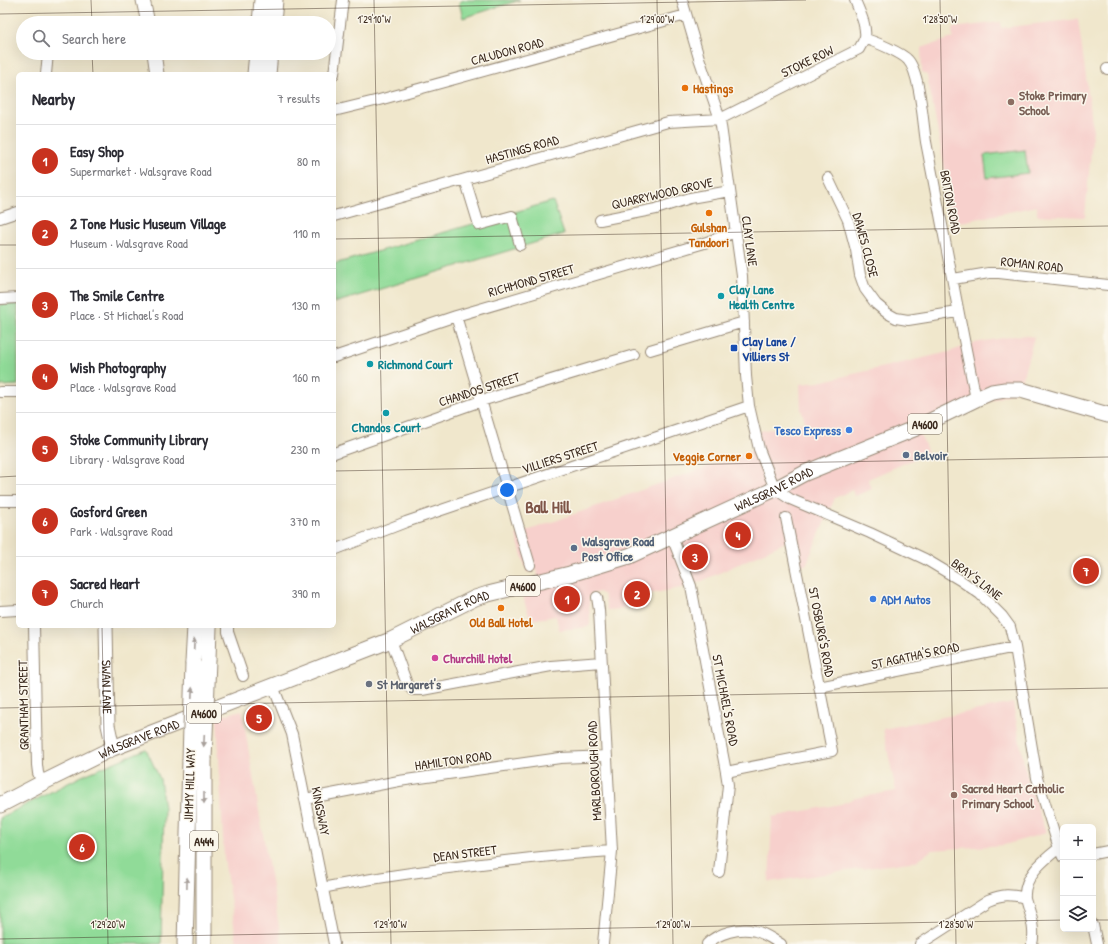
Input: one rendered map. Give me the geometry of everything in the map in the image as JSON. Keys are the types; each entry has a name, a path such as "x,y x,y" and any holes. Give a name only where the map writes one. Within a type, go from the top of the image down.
{"highway":[{"path":"261,16 262,0"},
{"path":"274,16 275,0"},
{"path":"255,72 256,60"},
{"path":"268,72 269,60"},
{"name":"WALSGRAVE ROAD","path":"0,805 113,748 391,640 482,596 570,574 629,556 805,474 916,428 976,399 998,391 1019,390 1108,416"},
{"name":"JIMMY HILL WAY","path":"195,628 193,663 204,944"},
{"name":"JIMMY HILL WAY","path":"185,944 197,760 208,660 210,628"}],"main road":[{"path":"143,0 146,16"},
{"path":"155,60 157,72"},
{"name":"SWAN LANE","path":"106,628 108,725 113,748"}],"street":[{"path":"336,58 343,0"},
{"name":"CLAY LANE","path":"682,0 699,58 720,119 742,276 746,376 749,406 759,449 775,489"},
{"path":"855,0 864,25 865,39"},
{"name":"CALUDON ROAD","path":"336,111 380,100 686,15"},
{"name":"STOKE ROW","path":"720,119 851,54 859,49 865,39"},
{"name":"BRITON ROAD","path":"865,39 882,44 908,59 915,72 958,312 976,399"},
{"path":"46,72 47,60"},
{"path":"334,72 336,60"},
{"name":"HASTINGS ROAD","path":"336,215 668,122 720,119"},
{"name":"DAWES CLOSE","path":"828,178 848,220 856,250 861,280 876,304 887,313 902,320 958,312"},
{"path":"465,179 479,226 512,216 520,245"},
{"name":"QUARRYWOOD GROVE","path":"600,220 656,208 690,198 730,191"},
{"path":"0,218 16,213"},
{"name":"RICHMOND STREET","path":"336,356 456,316 702,244 736,232"},
{"name":"ROMAN ROAD","path":"953,279 989,273 999,273 1108,285"},
{"path":"0,299 16,298"},
{"path":"456,316 530,565"},
{"path":"650,350 744,322"},
{"name":"CHANDOS STREET","path":"336,452 481,401 634,355"},
{"path":"0,392 16,392"},
{"name":"VILLIERS STREET","path":"336,549 406,522 749,406"},
{"name":"BRAY'S LANE","path":"775,489 790,499 925,559 980,594 1002,616 1010,627 1015,648 1037,778 1060,850"},
{"path":"0,501 16,501"},
{"name":"ST OSBURG'S ROAD","path":"726,772 832,751 786,518"},
{"name":"ST MICHAEL'S ROAD","path":"672,537 691,586 728,785 719,872"},
{"name":"MARLBOROUGH ROAD","path":"597,597 599,610 612,852 603,944"},
{"path":"0,611 16,610"},
{"name":"GRANTHAM STREET","path":"34,628 37,765 42,783"},
{"path":"228,628 243,676"},
{"path":"391,640 408,684 412,690 422,690 551,666 602,662"},
{"name":"ST AGATHA'S ROAD","path":"820,687 1015,648"},
{"name":"KINGSWAY","path":"273,686 292,734 334,944"},
{"name":"HAMILTON ROAD","path":"305,799 399,781 560,758 607,756"},
{"path":"1096,853 1108,851"},
{"name":"DEAN STREET","path":"322,888 366,879 461,866 560,854 612,852"},
{"path":"1032,944 1034,929 1024,890 1032,875 1046,858 1060,853"},
{"path":"920,944 988,900 1000,895 1012,894 1025,898"},
{"path":"707,944 716,937 727,932 741,930 754,930 781,944"},
{"path":"1094,932 1097,944"}],"shaded area":[{"name":"Stoke Primary School","path":"1078,19 1093,129 1085,217 1037,215 1037,206 952,224 947,201 950,196 927,75 922,72 921,48 953,38 952,28 1001,22 1001,28"},
{"path":"1021,335 1034,337 1019,390 916,429 923,440 928,453 868,479 872,489 855,496 852,490 835,498 806,565 796,566 790,540 691,586 644,595 647,608 607,610 604,595 599,592 591,594 589,597 590,624 588,627 559,630 556,616 531,620 525,604 523,593 540,589 537,570 527,572 516,535 756,449 756,432 805,422 801,409 800,384 819,382 949,352 974,343"},
{"name":"Sacred Heart Catholic Primary School","path":"1013,703 1024,764 1031,790 1046,833 1004,845 932,850 916,861 769,882 772,817 841,804 855,798 896,791 883,729"},
{"path":"242,710 282,944 237,944 224,858 217,717"}],"green space":[{"path":"464,0 520,0 463,18 459,2"},
{"path":"1025,150 1028,173 987,178 984,155"},
{"path":"553,201 564,234 336,302 336,263"},
{"path":"0,304 16,304 16,385 0,386"},
{"path":"146,749 160,779 164,808 161,944 0,944 0,818 82,776"}],"place":[{"name":"Hastings","path":"685,88"},
{"name":"Stoke Primary School","path":"1011,102"},
{"name":"Gulshan Tandoori","path":"709,213"},
{"name":"Clay Lane Health Centre","path":"721,296"},
{"name":"Clay Lane / Villiers St","path":"734,348"},
{"name":"Richmond Court","path":"370,364"},
{"name":"Chandos Court","path":"386,413"},
{"name":"Tesco Express","path":"849,430"},
{"name":"Belvoir","path":"906,455"},
{"name":"Veggie Corner","path":"749,456"},
{"name":"Wish Photography","path":"738,535"},
{"name":"Walsgrave Road Post Office","path":"574,548"},
{"name":"The Smile Centre","path":"695,557"},
{"name":"Sacred Heart","path":"1086,571"},
{"name":"2 Tone Music Museum Village","path":"637,594"},
{"name":"Easy Shop","path":"567,599"},
{"name":"ADM Autos","path":"873,599"},
{"name":"Old Ball Hotel","path":"501,608"},
{"name":"Churchill Hotel","path":"435,658"},
{"name":"St Margaret's","path":"369,684"},
{"name":"Stoke Community Library","path":"259,718"},
{"name":"Sacred Heart Catholic Primary School","path":"954,795"},
{"name":"Gosford Green","path":"82,847"}],"district":[{"name":"Ball Hill","path":"548,506"}]}
